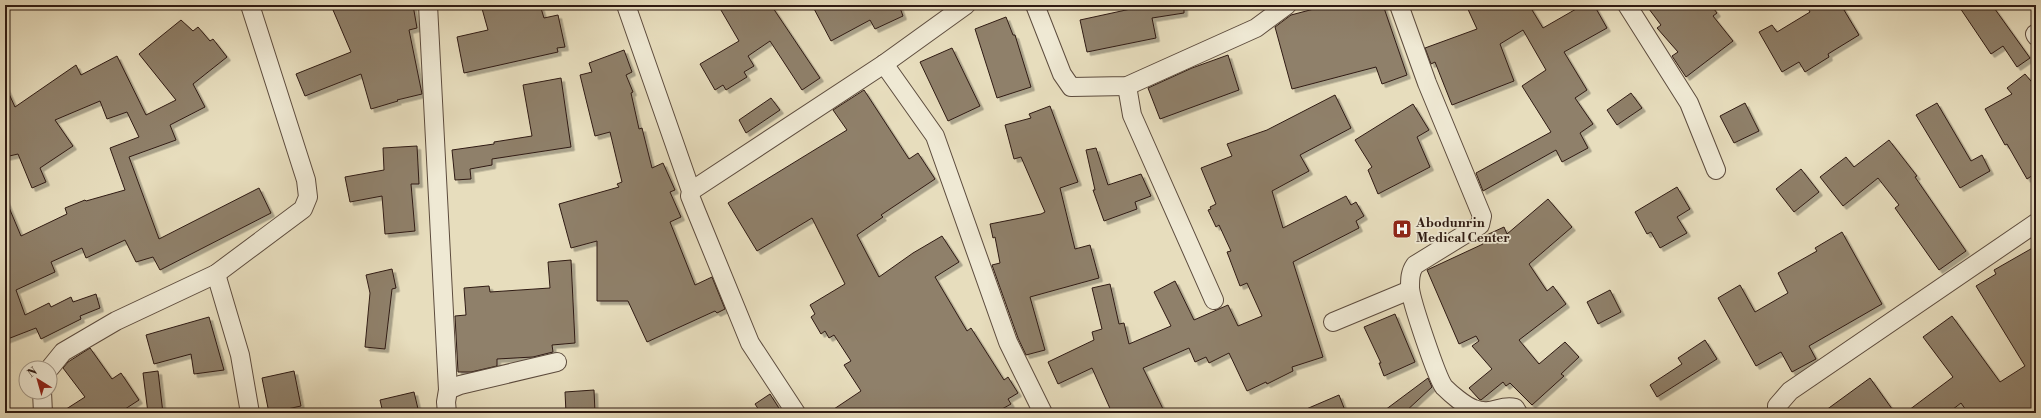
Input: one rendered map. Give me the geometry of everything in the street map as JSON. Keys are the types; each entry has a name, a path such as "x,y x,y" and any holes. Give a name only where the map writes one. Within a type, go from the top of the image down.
{"street":[{"path":"56,360 63,352 116,321 216,274 302,209 308,197 306,180 250,5"},
{"path":"428,5 448,390 446,402 447,413"},
{"path":"626,5 691,191 690,196 750,343 796,413"},
{"path":"691,191 884,64 966,5"},
{"path":"1035,5 1062,74 1071,87 1127,86 1256,28 1287,5"},
{"path":"1399,5 1427,83 1482,216 1480,225 1415,265 1410,272 1410,290 1434,366 1444,386 1473,409 1490,413 1508,406 1515,408 1518,413"},
{"path":"1627,5 1689,103 1716,170"},
{"path":"884,64 936,136 1008,342 1043,413"},
{"path":"1127,86 1132,115 1214,300"},
{"path":"1777,413 1777,406 1790,392 2036,223"},
{"path":"216,274 240,355 250,413"},
{"path":"1333,322 1410,290"},
{"path":"448,390 460,385 558,362"},
{"path":"42,400 43,413"}],"building":[{"path":"344,5 413,5 417,28 409,30 422,94 397,100 398,101 371,109 361,74 305,96 296,74 351,52 333,10"},
{"path":"481,5 540,5 544,18 558,15 565,47 557,48 558,52 464,73 457,37 488,30"},
{"path":"718,5 771,5 820,78 802,90 770,41 748,56 754,66 744,72 747,77 726,90 723,85 715,90 700,64 739,41"},
{"path":"812,5 899,5 903,16 875,29 870,20 831,41"},
{"path":"1149,5 1184,5 1184,13 1152,18 1156,38 1087,52 1080,20"},
{"path":"1329,5 1383,5 1407,75 1382,84 1376,67 1292,89 1275,27 1291,15"},
{"path":"1466,5 1529,5 1543,28 1583,5 1594,5 1607,28 1564,52 1587,90 1575,98 1593,124 1580,133 1588,148 1562,162 1556,150 1483,191 1476,173 1551,132 1522,86 1546,70 1523,30 1500,44 1514,81 1452,105 1435,62 1431,64 1425,48 1477,29"},
{"path":"1646,5 1711,5 1717,13 1713,16 1733,41 1686,77 1672,56 1678,52 1657,28 1661,25"},
{"path":"1806,5 1841,5 1859,35 1828,54 1829,57 1805,72 1799,62 1782,72 1759,32 1772,25 1777,32 1810,12"},
{"path":"1958,5 1992,5 2030,58 2017,67 2003,46 1991,54"},
{"path":"1006,17 1013,35 1015,35 1031,87 997,98 975,29"},
{"path":"181,20 193,31 198,27 210,41 213,39 227,57 193,84 205,107 170,125 176,140 129,157 159,239 259,188 271,213 160,270 153,257 136,262 125,240 86,258 82,248 51,262 55,272 16,290 25,315 49,303 51,307 71,297 73,302 96,294 100,308 80,316 81,319 41,339 36,328 5,340 5,198 21,236 67,214 65,208 85,200 86,201 125,190 110,148 139,137 127,112 107,119 100,101 55,120 73,146 40,168 46,182 32,188 18,154 5,157 5,85 15,107 76,65 81,75 117,56 146,115 176,100 139,54"},
{"path":"952,48 980,106 948,121 920,62"},
{"path":"624,50 632,72 626,75 633,92 631,93 639,129 642,128 652,168 663,163 675,190 670,192 681,217 670,222 695,285 712,277 725,309 717,313 715,311 647,342 628,301 597,301 597,241 571,248 559,204 619,187 617,184 622,182 610,132 595,136 580,75 592,72 589,63"},
{"path":"1228,55 1239,90 1160,119 1148,88 1192,68"},
{"path":"2025,74 2036,87 2036,173 2027,179 2007,144 2005,145 1985,109 2012,94 2007,88"},
{"path":"561,78 571,147 492,159 492,165 470,169 471,179 455,180 452,150 494,144 494,142 532,136 523,85"},
{"path":"864,90 909,159 918,153 935,179 881,215 883,217 857,235 879,277 913,253 942,236 959,262 935,277 967,331 971,328 1004,380 1008,377 1018,393 1008,399 1011,404 995,413 828,413 861,391 844,365 851,361 834,335 829,338 825,331 821,334 811,317 815,314 810,305 845,284 812,218 757,251 728,203 847,130 833,110"},
{"path":"1631,93 1642,108 1617,125 1607,110"},
{"path":"1335,95 1351,128 1300,155 1309,171 1272,191 1283,228 1346,196 1351,205 1356,202 1364,216 1356,221 1359,228 1293,262 1323,357 1292,367 1293,371 1267,384 1266,382 1247,391 1229,353 1209,363 1206,357 1195,362 1189,348 1143,368 1165,413 1112,413 1092,368 1058,384 1048,362 1094,340 1092,332 1102,329 1092,288 1110,284 1119,324 1124,323 1129,344 1171,326 1154,292 1175,281 1194,320 1228,305 1238,326 1262,316 1247,283 1240,286 1227,252 1231,251 1219,225 1216,227 1208,210 1216,204 1201,168 1232,156 1227,144 1267,130"},
{"path":"771,98 780,110 746,133 739,120"},
{"path":"1745,103 1759,131 1734,143 1720,116"},
{"path":"1937,103 1971,161 1982,155 1990,171 1960,188 1916,115"},
{"path":"1413,104 1429,130 1417,137 1430,167 1378,194 1368,170 1372,167 1355,140"},
{"path":"1050,106 1078,182 1060,188 1075,249 1090,245 1099,278 1030,297 1045,350 1026,355 1018,338 992,265 1000,263 995,237 993,238 990,224 1045,212 1021,157 1014,159 1005,125 1031,118 1029,114"},
{"path":"1889,140 1917,176 1915,177 1966,251 1939,270 1895,208 1899,205 1878,178 1843,206 1820,177 1846,157 1854,167"},
{"path":"417,146 419,184 411,184 415,231 385,234 382,196 350,202 345,177 384,170 383,148"},
{"path":"1096,148 1108,185 1141,174 1151,196 1135,202 1137,209 1104,221 1093,190 1095,190 1086,150"},
{"path":"1801,169 1819,192 1794,212 1776,189"},
{"path":"1677,187 1690,209 1677,217 1687,233 1660,248 1651,232 1647,234 1635,212"},
{"path":"1548,199 1572,227 1529,264 1547,291 1553,286 1566,304 1519,340 1539,364 1565,342 1579,357 1561,374 1564,376 1532,405 1510,383 1506,386 1503,382 1481,400 1469,388 1492,369 1472,346 1479,341 1476,336 1459,344 1427,270 1483,244 1480,238 1504,227 1507,234"},
{"path":"1842,232 1882,304 1809,346 1816,359 1792,372 1781,352 1756,366 1718,298 1740,285 1755,312 1788,293 1778,273 1817,251 1815,248"},
{"path":"2036,246 2036,413 1968,413 1961,403 1948,413 1905,413 1953,377 1923,337 1952,316 2000,382 2025,366 1976,286 1996,274 1994,270"},
{"path":"571,260 575,343 552,345 553,352 533,357 497,359 497,366 471,372 458,372 455,316 466,315 464,288 489,286 490,292 550,288 548,262"},
{"path":"392,269 396,288 392,289 385,349 365,347 370,293 366,275"},
{"path":"1610,290 1621,312 1598,324 1587,302"},
{"path":"1395,314 1415,362 1384,376 1379,363 1381,363 1364,327"},
{"path":"209,317 224,370 194,374 191,354 154,364 146,335"},
{"path":"1705,340 1717,359 1657,397 1650,385 1682,364 1678,358"},
{"path":"90,348 112,379 121,373 139,400 119,413 60,413 85,397 63,368 68,362"},
{"path":"158,371 163,413 148,413 143,373"},
{"path":"294,371 301,406 269,413 262,378"},
{"path":"1428,378 1432,387 1404,413 1381,413"},
{"path":"1870,378 1895,413 1822,413"},
{"path":"594,390 595,413 566,413 565,392"},
{"path":"414,392 419,413 383,413 380,400"},
{"path":"770,394 782,413 761,413 755,404"},
{"path":"1339,395 1346,413 1297,413"}],"place":[{"name":"Abodunrin Medical Center","path":"1402,229"}]}
